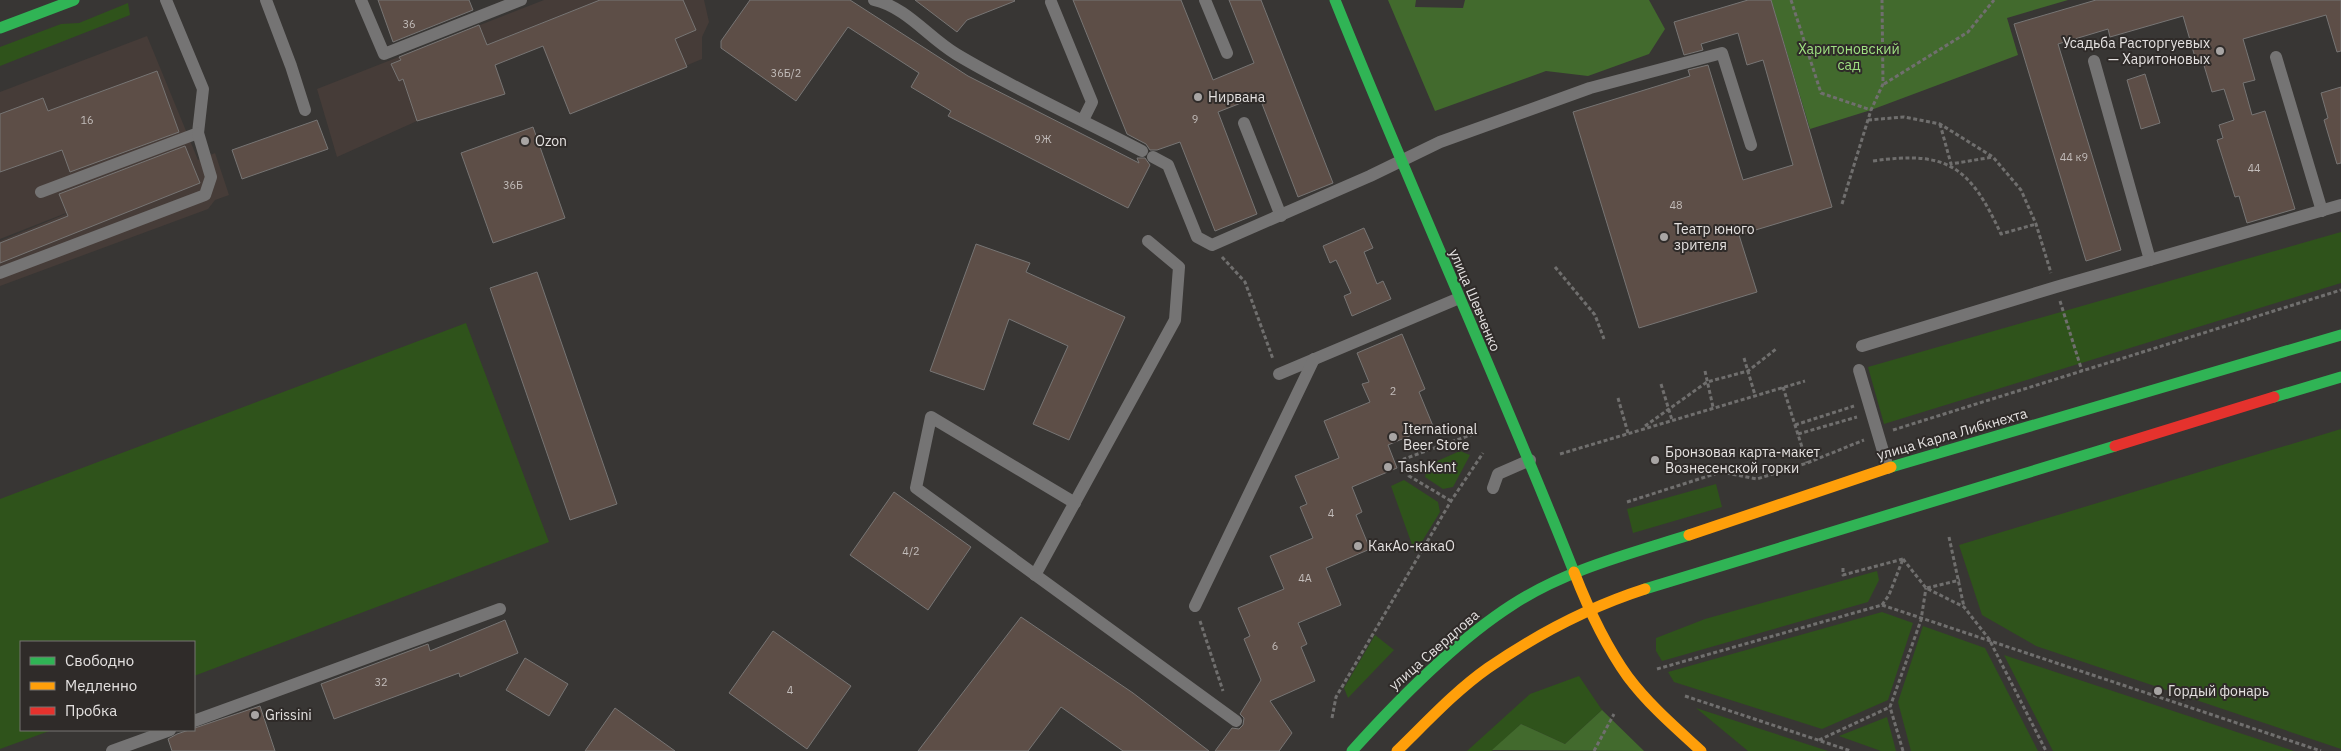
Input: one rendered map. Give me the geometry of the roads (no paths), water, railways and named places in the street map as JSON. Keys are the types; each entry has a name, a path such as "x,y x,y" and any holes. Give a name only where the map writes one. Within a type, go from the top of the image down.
{"main road":[{"path":"0,28 74,0"},
{"name":"улица Шевченко","path":"1335,0 1457,298 1530,460 1590,610 1612,652 1647,701 1701,751"},
{"name":"улица Карла Либкнехта","path":"1574,573 1888,468 2341,335"},
{"path":"1398,751 1446,704 1487,669 1561,623 1590,610 1640,591 1817,536 2341,378"},
{"name":"улица Свердлова","path":"1352,751 1378,722 1469,636 1513,604 1574,573"}],"lane":[{"path":"0,273 205,195 210,178 198,133 203,89 166,0"},
{"path":"266,0 291,66 305,110"},
{"path":"362,0 384,54 521,0"},
{"path":"1205,0 1227,53"},
{"path":"882,1 924,28 938,43 974,64 1168,165 1197,236 1212,245 1281,216 1440,142 1590,88 1722,53 1751,145"},
{"path":"1051,2 1092,102 1083,120"},
{"path":"2276,57 2322,211"},
{"path":"2094,61 2150,260"},
{"path":"1244,124 1281,216"},
{"path":"41,192 198,133"},
{"path":"1862,346 2056,287 2341,205"},
{"path":"1035,575 1175,320 1178,267 1148,241"},
{"path":"1279,374 1457,298"},
{"path":"1195,606 1314,359"},
{"path":"1859,370 1888,468"},
{"path":"1075,503 931,417 916,488 1234,719"},
{"path":"1493,488 1498,474 1530,460"},
{"path":"195,721 500,609"},
{"path":"112,751 167,731"}],"place":[{"name":"Усадьба Расторгуевых — Харитоновых","path":"2220,51"},
{"name":"Нирвана","path":"1198,97"},
{"name":"Ozon","path":"525,141"},
{"name":"Театр юного зрителя","path":"1664,237"},
{"name":"Iternational Beer Store","path":"1393,437"},
{"name":"Бронзовая карта-макет Вознесенской горки","path":"1655,460"},
{"name":"TashKent","path":"1388,467"},
{"name":"КакАо-какаО","path":"1358,546"},
{"name":"Гордый фонарь","path":"2158,691"},
{"name":"Grissini","path":"255,715"}],"park label":[{"name":"Харитоновский сад","path":"1849,58"}]}
